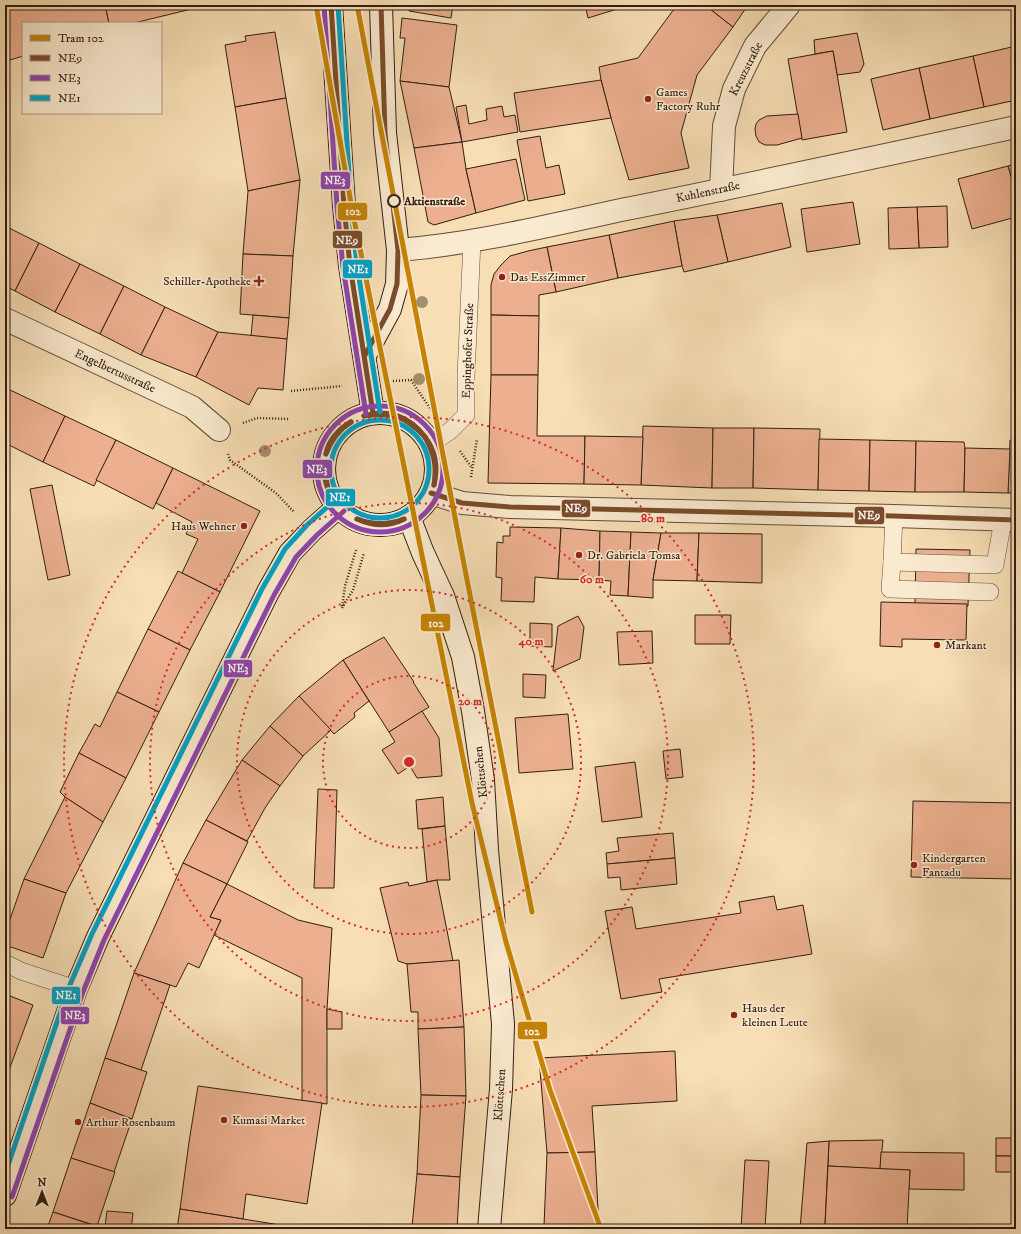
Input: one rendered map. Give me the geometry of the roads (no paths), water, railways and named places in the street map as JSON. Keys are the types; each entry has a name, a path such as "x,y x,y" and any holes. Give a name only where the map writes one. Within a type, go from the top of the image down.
{"main road":[{"path":"331,5 344,206 350,266 373,413"},
{"path":"365,355 390,309 397,284 398,250 385,133 381,5"},
{"name":"Kreuzstraße","path":"721,190 724,126 734,89 755,46 789,5"},
{"name":"Kuhlenstraße","path":"398,250 472,241 1016,127"},
{"name":"Engelbertusstraße","path":"5,319 192,407 219,430"},
{"path":"373,413 390,414 406,419 420,430 439,439 435,456 435,481 431,493 422,507 409,517 394,523 378,525 362,522 347,514 339,506 328,490 324,476 324,461 328,447 346,424 359,417 373,413"},
{"path":"431,493 462,503 510,507 1010,520"},
{"path":"5,1195 76,989 98,937 268,592 290,553 312,530 339,506"},
{"name":"Klöttschen","path":"409,517 423,553 443,596 464,657 483,780 487,850 503,1024 501,1089 490,1229"}],"lane":[{"name":"Eppinghofer Straße","path":"439,439 466,415 466,376 472,241"},
{"path":"894,516 890,589 990,592"},
{"path":"892,562 995,565 1010,520"},
{"path":"5,963 21,971 76,989"}],"tram line":[{"name":"102","path":"316,5 352,209 472,803 506,942 550,1090 601,1229"},
{"name":"102","path":"357,5 532,912"}],"place":[{"name":"Games Factory Ruhr","path":"648,99"},
{"name":"Aktienstraße","path":"394,201"},
{"name":"Das EssZimmer","path":"502,277"},
{"name":"Schiller-Apotheke","path":"259,281"},
{"name":"Haus Wehner","path":"244,526"},
{"name":"Dr. Gabriela Tomsa","path":"579,555"},
{"name":"Markant","path":"937,645"},
{"name":"Kindergarten Fantadu","path":"914,865"},
{"name":"Haus der kleinen Leute","path":"734,1015"},
{"name":"Kumasi Market","path":"224,1120"},
{"name":"Arthur Rosenbaum","path":"78,1122"}]}
